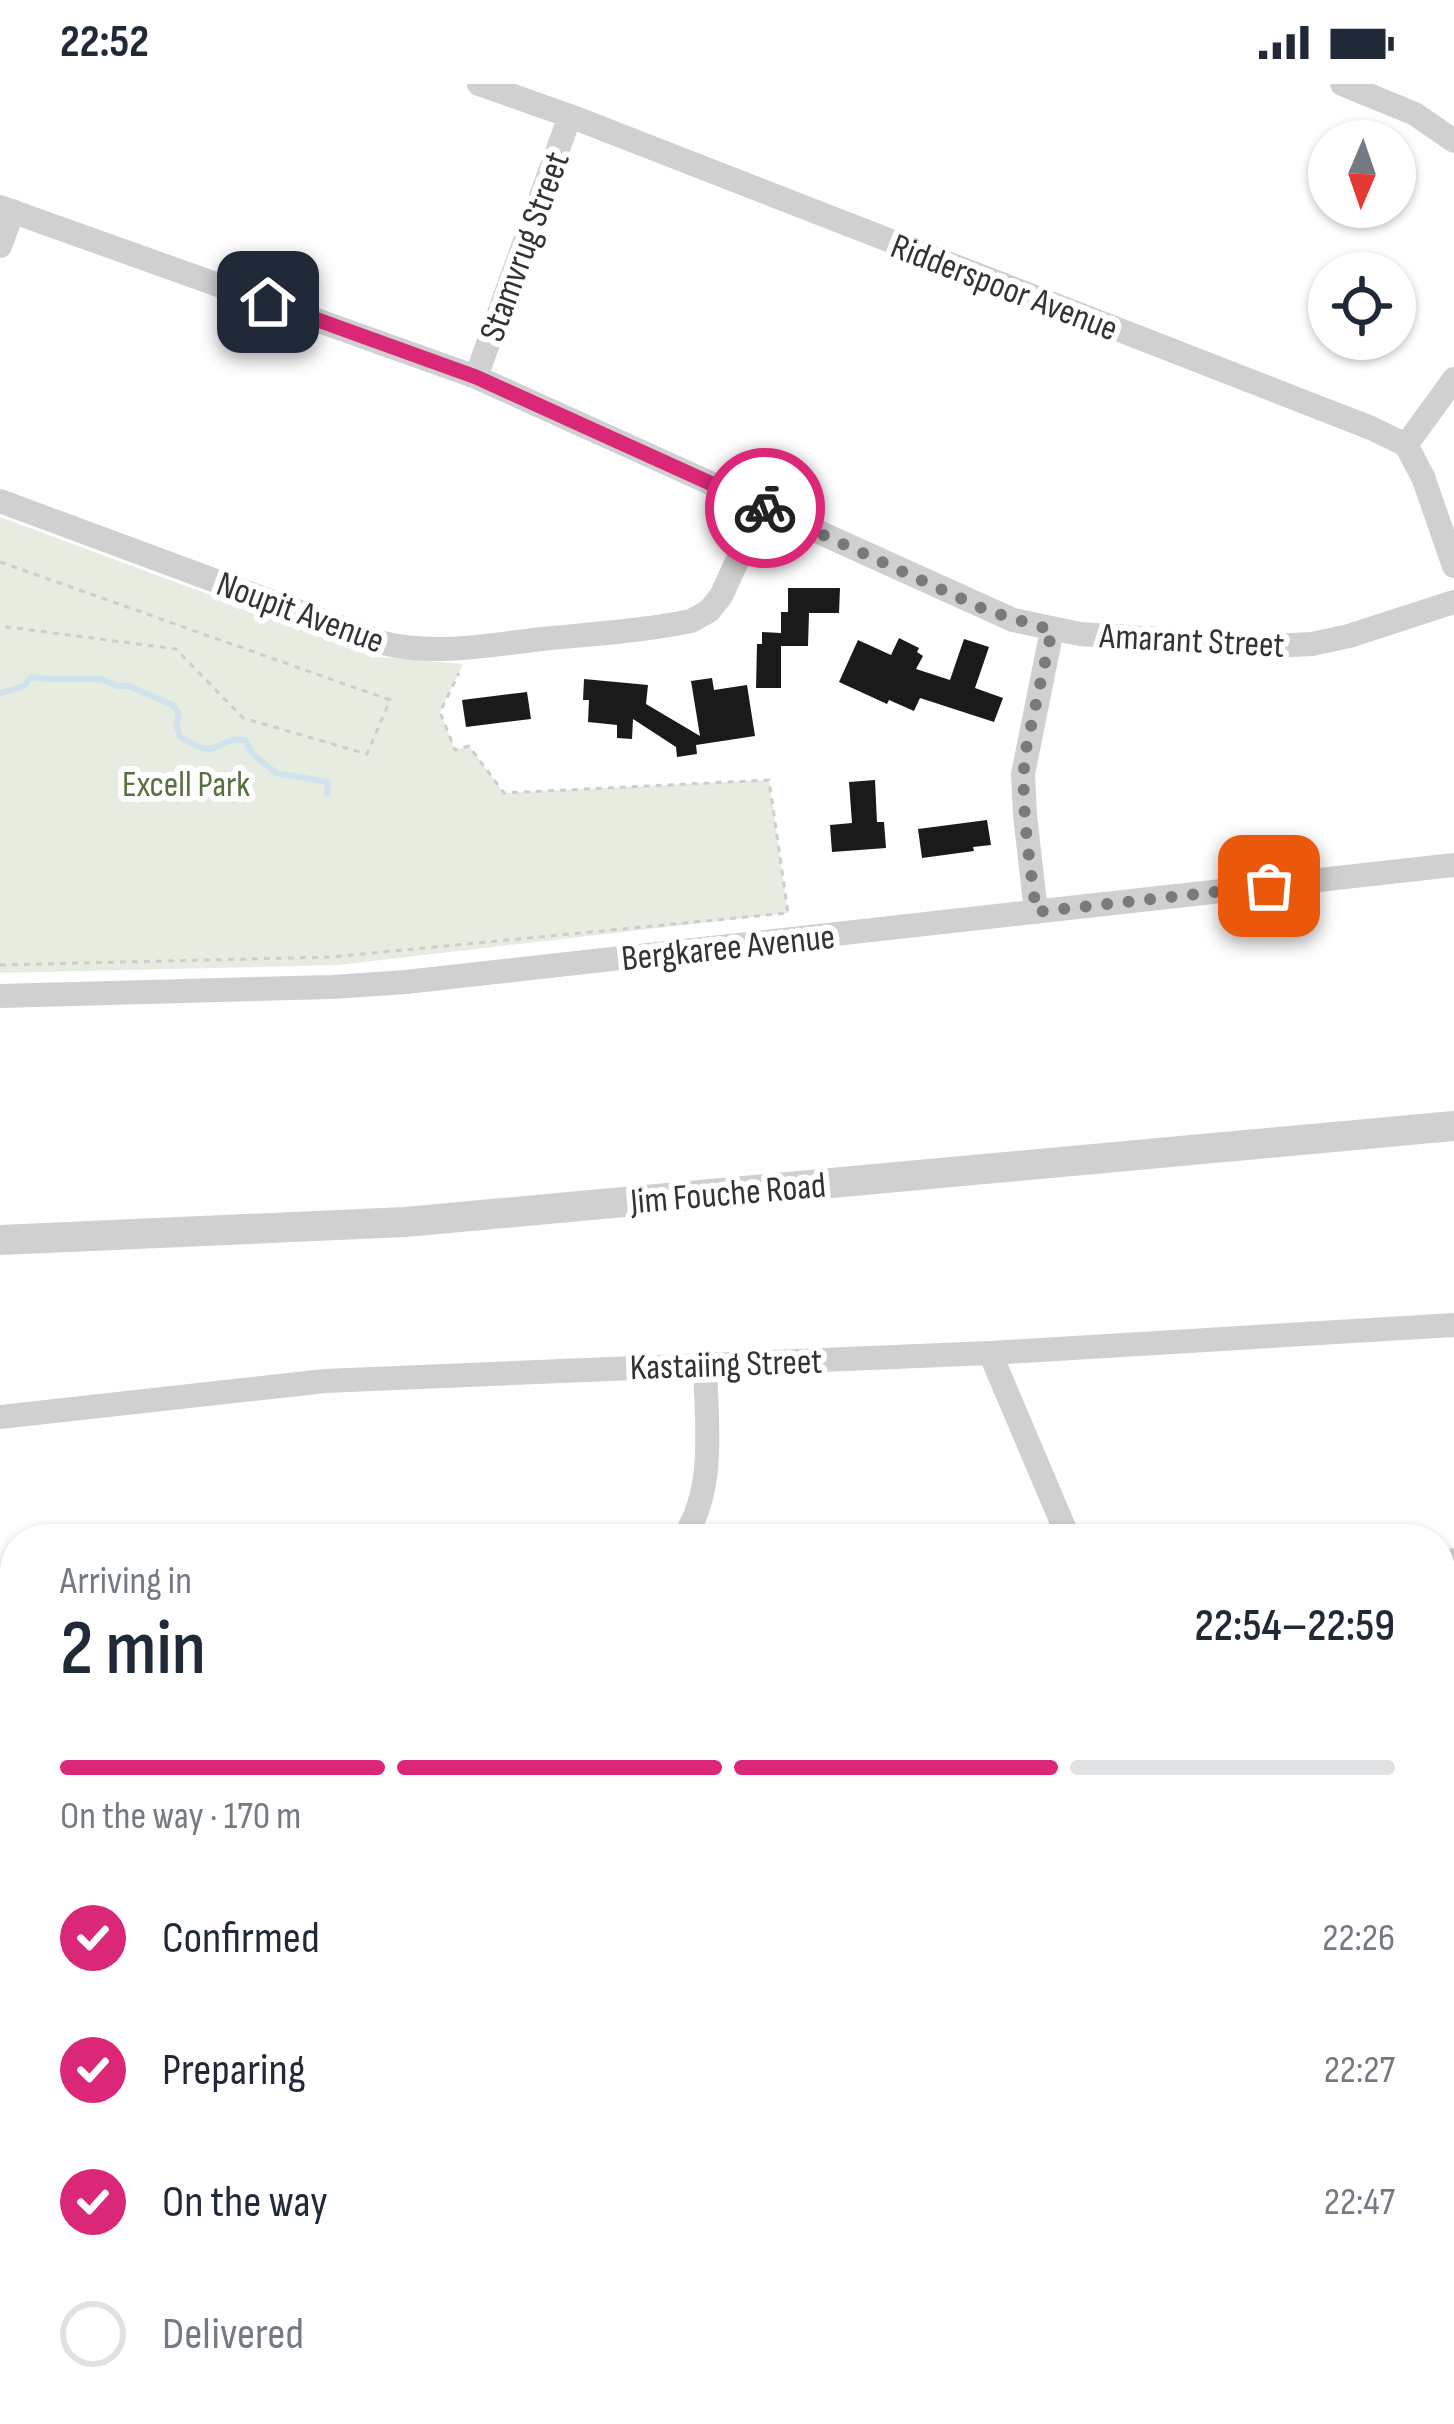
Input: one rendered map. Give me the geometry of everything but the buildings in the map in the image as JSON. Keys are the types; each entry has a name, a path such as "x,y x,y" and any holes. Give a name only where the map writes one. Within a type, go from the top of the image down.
{"street":[{"name":"Ridderspoor Avenue","path":"479,84 1406,445"},
{"path":"1342,84 1415,114 1454,141"},
{"name":"Stamvrug Street","path":"476,377 570,116"},
{"path":"0,246 7,209"},
{"name":"Amarant Street","path":"7,209 476,377 988,611 1052,630 1211,644 1312,644 1454,602"},
{"path":"1454,380 1406,445 1423,477 1454,566"},
{"name":"Noupit Avenue","path":"0,502 383,643 430,649 692,621 721,596 762,506"},
{"path":"1036,912 1023,774 1052,630"},
{"name":"Bergkaree Avenue","path":"0,996 406,982 1454,866"},
{"name":"Jim Fouche Road","path":"0,1240 405,1222 1454,1126"},
{"name":"Kastaiing Street","path":"0,1418 326,1381 990,1354 1454,1324"},
{"path":"990,1354 1063,1524"},
{"path":"693,1524 706,1479 705,1364"}],"path":[{"path":"0,562 390,700 367,754 243,718 176,649 0,626"},
{"path":"0,965 331,957 788,913 769,780 504,794 469,746 455,751 440,712 463,664"}],"green space":[{"name":"Excell Park","path":"0,517 377,657 463,664 440,712 455,750 469,746 504,793 769,780 788,913 338,965 0,973"}],"waterway":[{"path":"0,693 24,686 31,677 101,679 128,686 173,705 179,714 180,737 207,749 245,740 252,753 276,773 328,782 327,794"}],"way so far":[{"path":"765,508 988,611 1052,630 1023,774 1036,912 1269,886"}],"route":[{"path":"268,302 476,377 765,508"}]}
